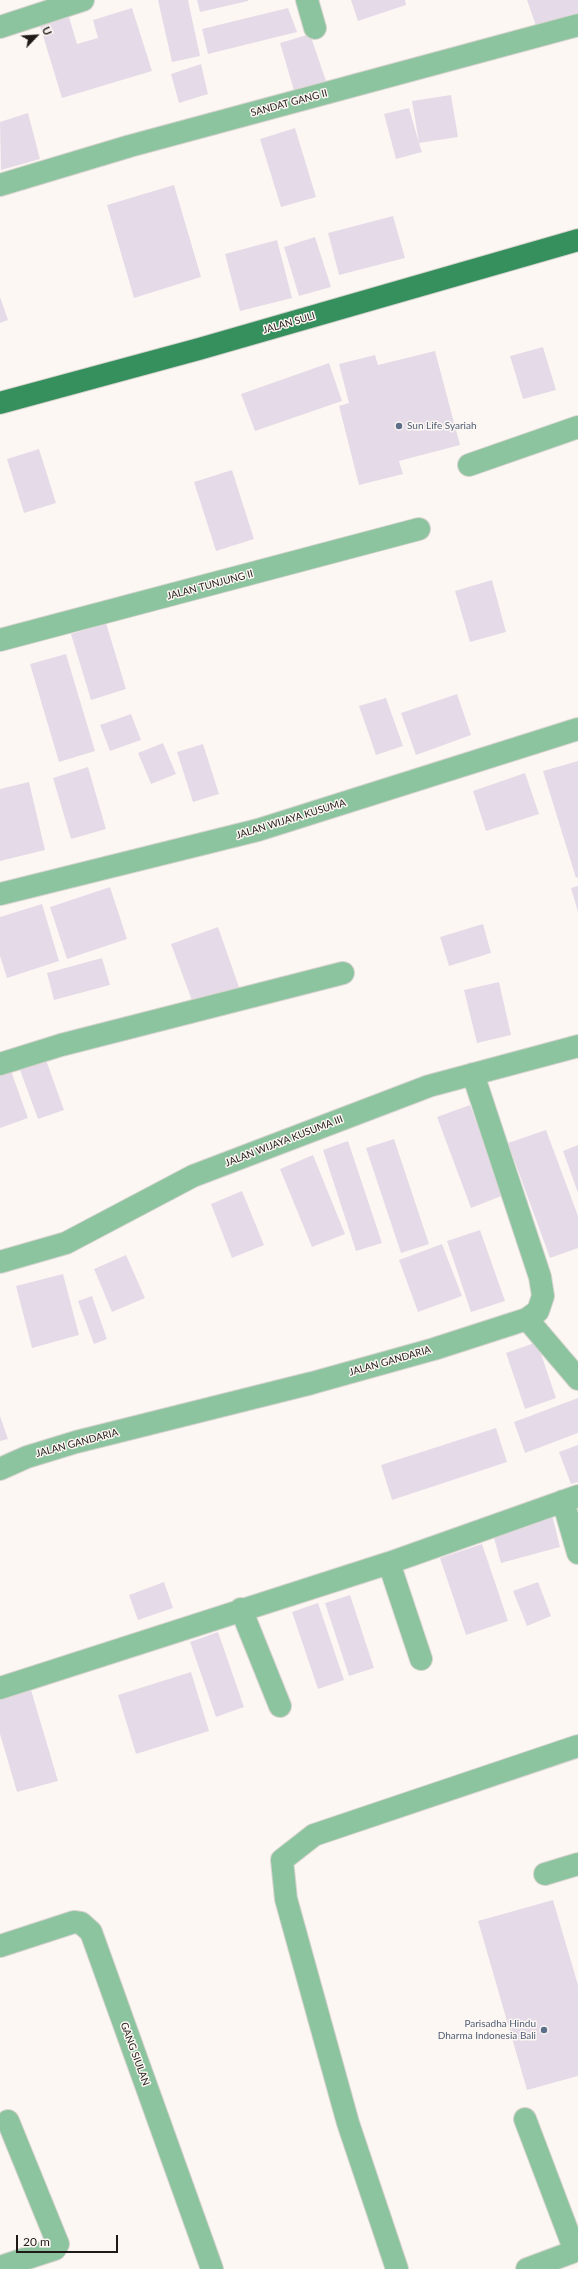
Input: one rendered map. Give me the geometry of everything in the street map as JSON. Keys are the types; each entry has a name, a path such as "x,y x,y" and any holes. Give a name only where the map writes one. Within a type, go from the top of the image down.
{"main road":[{"name":"JALAN SULI","path":"0,403 207,347 578,240"}],"street":[{"path":"0,27 83,0"},
{"path":"308,0 315,28"},
{"name":"SANDAT GANG II","path":"0,185 130,146 578,25"},
{"path":"469,465 578,427"},
{"name":"JALAN TUNJUNG II","path":"0,640 419,528"},
{"name":"JALAN WIJAYA KUSUMA","path":"0,894 258,830 578,729"},
{"path":"0,1064 61,1045 342,973"},
{"name":"JALAN WIJAYA KUSUMA III","path":"0,1262 66,1243 194,1176 429,1086 578,1046"},
{"path":"473,1074 540,1277 543,1296 538,1311 527,1319 578,1379"},
{"name":"JALAN GANDARIA","path":"0,1469 27,1457 76,1442 312,1383 527,1319"},
{"path":"0,1688 241,1609 389,1563 570,1498 578,1553"},
{"path":"389,1563 421,1659"},
{"path":"241,1609 280,1706"},
{"path":"398,2269 348,2123 286,1899 282,1860 314,1835 578,1746"},
{"path":"545,1874 578,1864"},
{"name":"GANG SIULAN","path":"0,1946 74,1922 81,1922 91,1932 212,2269"},
{"path":"525,2119 577,2250 527,2269"},
{"path":"0,2267 55,2248 58,2244 8,2121"}],"building":[{"path":"158,0 188,0 200,56 172,62"},
{"path":"197,0 248,0 248,1 200,12"},
{"path":"351,0 405,0 406,5 358,21"},
{"path":"527,0 578,0 578,13 536,26"},
{"path":"132,8 152,71 62,98 40,26 69,17 77,44 98,38 93,20"},
{"path":"288,8 297,32 208,54 202,29"},
{"path":"310,34 327,84 295,94 280,43"},
{"path":"201,64 208,94 179,103 171,74"},
{"path":"451,95 458,137 419,143 412,101"},
{"path":"409,108 422,152 396,159 384,114"},
{"path":"28,113 40,159 1,170 0,122"},
{"path":"295,128 316,197 281,207 260,139"},
{"path":"174,185 201,277 134,298 107,205"},
{"path":"393,216 405,258 339,275 328,233"},
{"path":"315,237 331,287 299,296 284,247"},
{"path":"277,240 292,298 240,311 225,254"},
{"path":"0,297 8,320 0,323"},
{"path":"543,347 556,390 523,399 510,356"},
{"name":"Sun Life Syariah","path":"435,351 460,445 399,461 403,474 359,485 339,406 349,403 339,364 375,355 378,365"},
{"path":"329,363 342,401 255,431 241,394"},
{"path":"39,449 56,503 24,513 7,459"},
{"path":"232,470 254,539 216,551 194,482"},
{"path":"492,580 506,632 470,642 455,591"},
{"path":"106,623 126,689 91,700 71,634"},
{"path":"66,654 95,751 59,762 30,664"},
{"path":"457,694 471,735 416,755 401,713"},
{"path":"386,698 403,746 376,755 359,706"},
{"path":"131,714 141,740 110,751 100,725"},
{"path":"163,743 176,774 151,784 138,753"},
{"path":"203,744 219,794 193,802 177,752"},
{"path":"578,761 578,877 576,878 543,771"},
{"path":"88,767 106,829 71,839 53,778"},
{"path":"525,773 539,814 486,831 473,791"},
{"path":"29,782 45,850 0,861 0,789"},
{"path":"578,886 578,912 571,888"},
{"path":"110,887 127,939 67,959 50,907"},
{"path":"42,904 59,961 7,978 0,956 0,917"},
{"path":"483,924 491,953 449,966 440,937"},
{"path":"218,927 240,990 194,1006 171,944"},
{"path":"102,958 110,985 54,1000 47,973"},
{"path":"499,982 511,1035 477,1043 464,990"},
{"path":"46,1060 64,1110 38,1119 20,1070"},
{"path":"11,1071 28,1118 0,1128 0,1075"},
{"path":"470,1105 504,1195 471,1208 437,1117"},
{"path":"546,1130 578,1216 578,1248 550,1258 508,1143"},
{"path":"394,1139 429,1244 401,1253 366,1148"},
{"path":"348,1141 382,1243 356,1251 323,1150"},
{"path":"578,1145 578,1193 563,1151"},
{"path":"313,1155 345,1234 312,1247 280,1169"},
{"path":"242,1191 264,1245 232,1258 211,1204"},
{"path":"480,1230 505,1301 471,1312 447,1241"},
{"path":"442,1244 462,1296 418,1312 399,1260"},
{"path":"126,1255 145,1298 112,1312 94,1269"},
{"path":"63,1274 79,1335 32,1348 16,1286"},
{"path":"92,1296 107,1339 94,1344 78,1301"},
{"path":"537,1342 556,1398 525,1409 506,1353"},
{"path":"578,1398 578,1433 525,1453 514,1422"},
{"path":"0,1416 8,1439 0,1441"},
{"path":"496,1428 507,1462 392,1500 381,1465"},
{"path":"578,1445 578,1482 571,1484 559,1452"},
{"path":"552,1515 560,1547 501,1563 492,1531"},
{"path":"482,1544 508,1621 466,1635 440,1558"},
{"path":"164,1582 173,1608 138,1620 129,1595"},
{"path":"538,1582 551,1616 527,1626 513,1591"},
{"path":"350,1595 374,1668 349,1676 325,1603"},
{"path":"318,1603 344,1680 318,1689 292,1612"},
{"path":"218,1632 244,1707 216,1717 190,1642"},
{"path":"191,1672 209,1731 136,1754 118,1695"},
{"path":"31,1690 58,1781 17,1792 0,1734 0,1699"},
{"name":"Parisadha Hindu Dharma Indonesia Bali","path":"553,1900 578,1985 578,2076 527,2090 478,1921"}],"place":[{"name":"Sun Life Syariah","path":"399,426"},
{"name":"Parisadha Hindu Dharma Indonesia Bali","path":"544,2030"}]}
